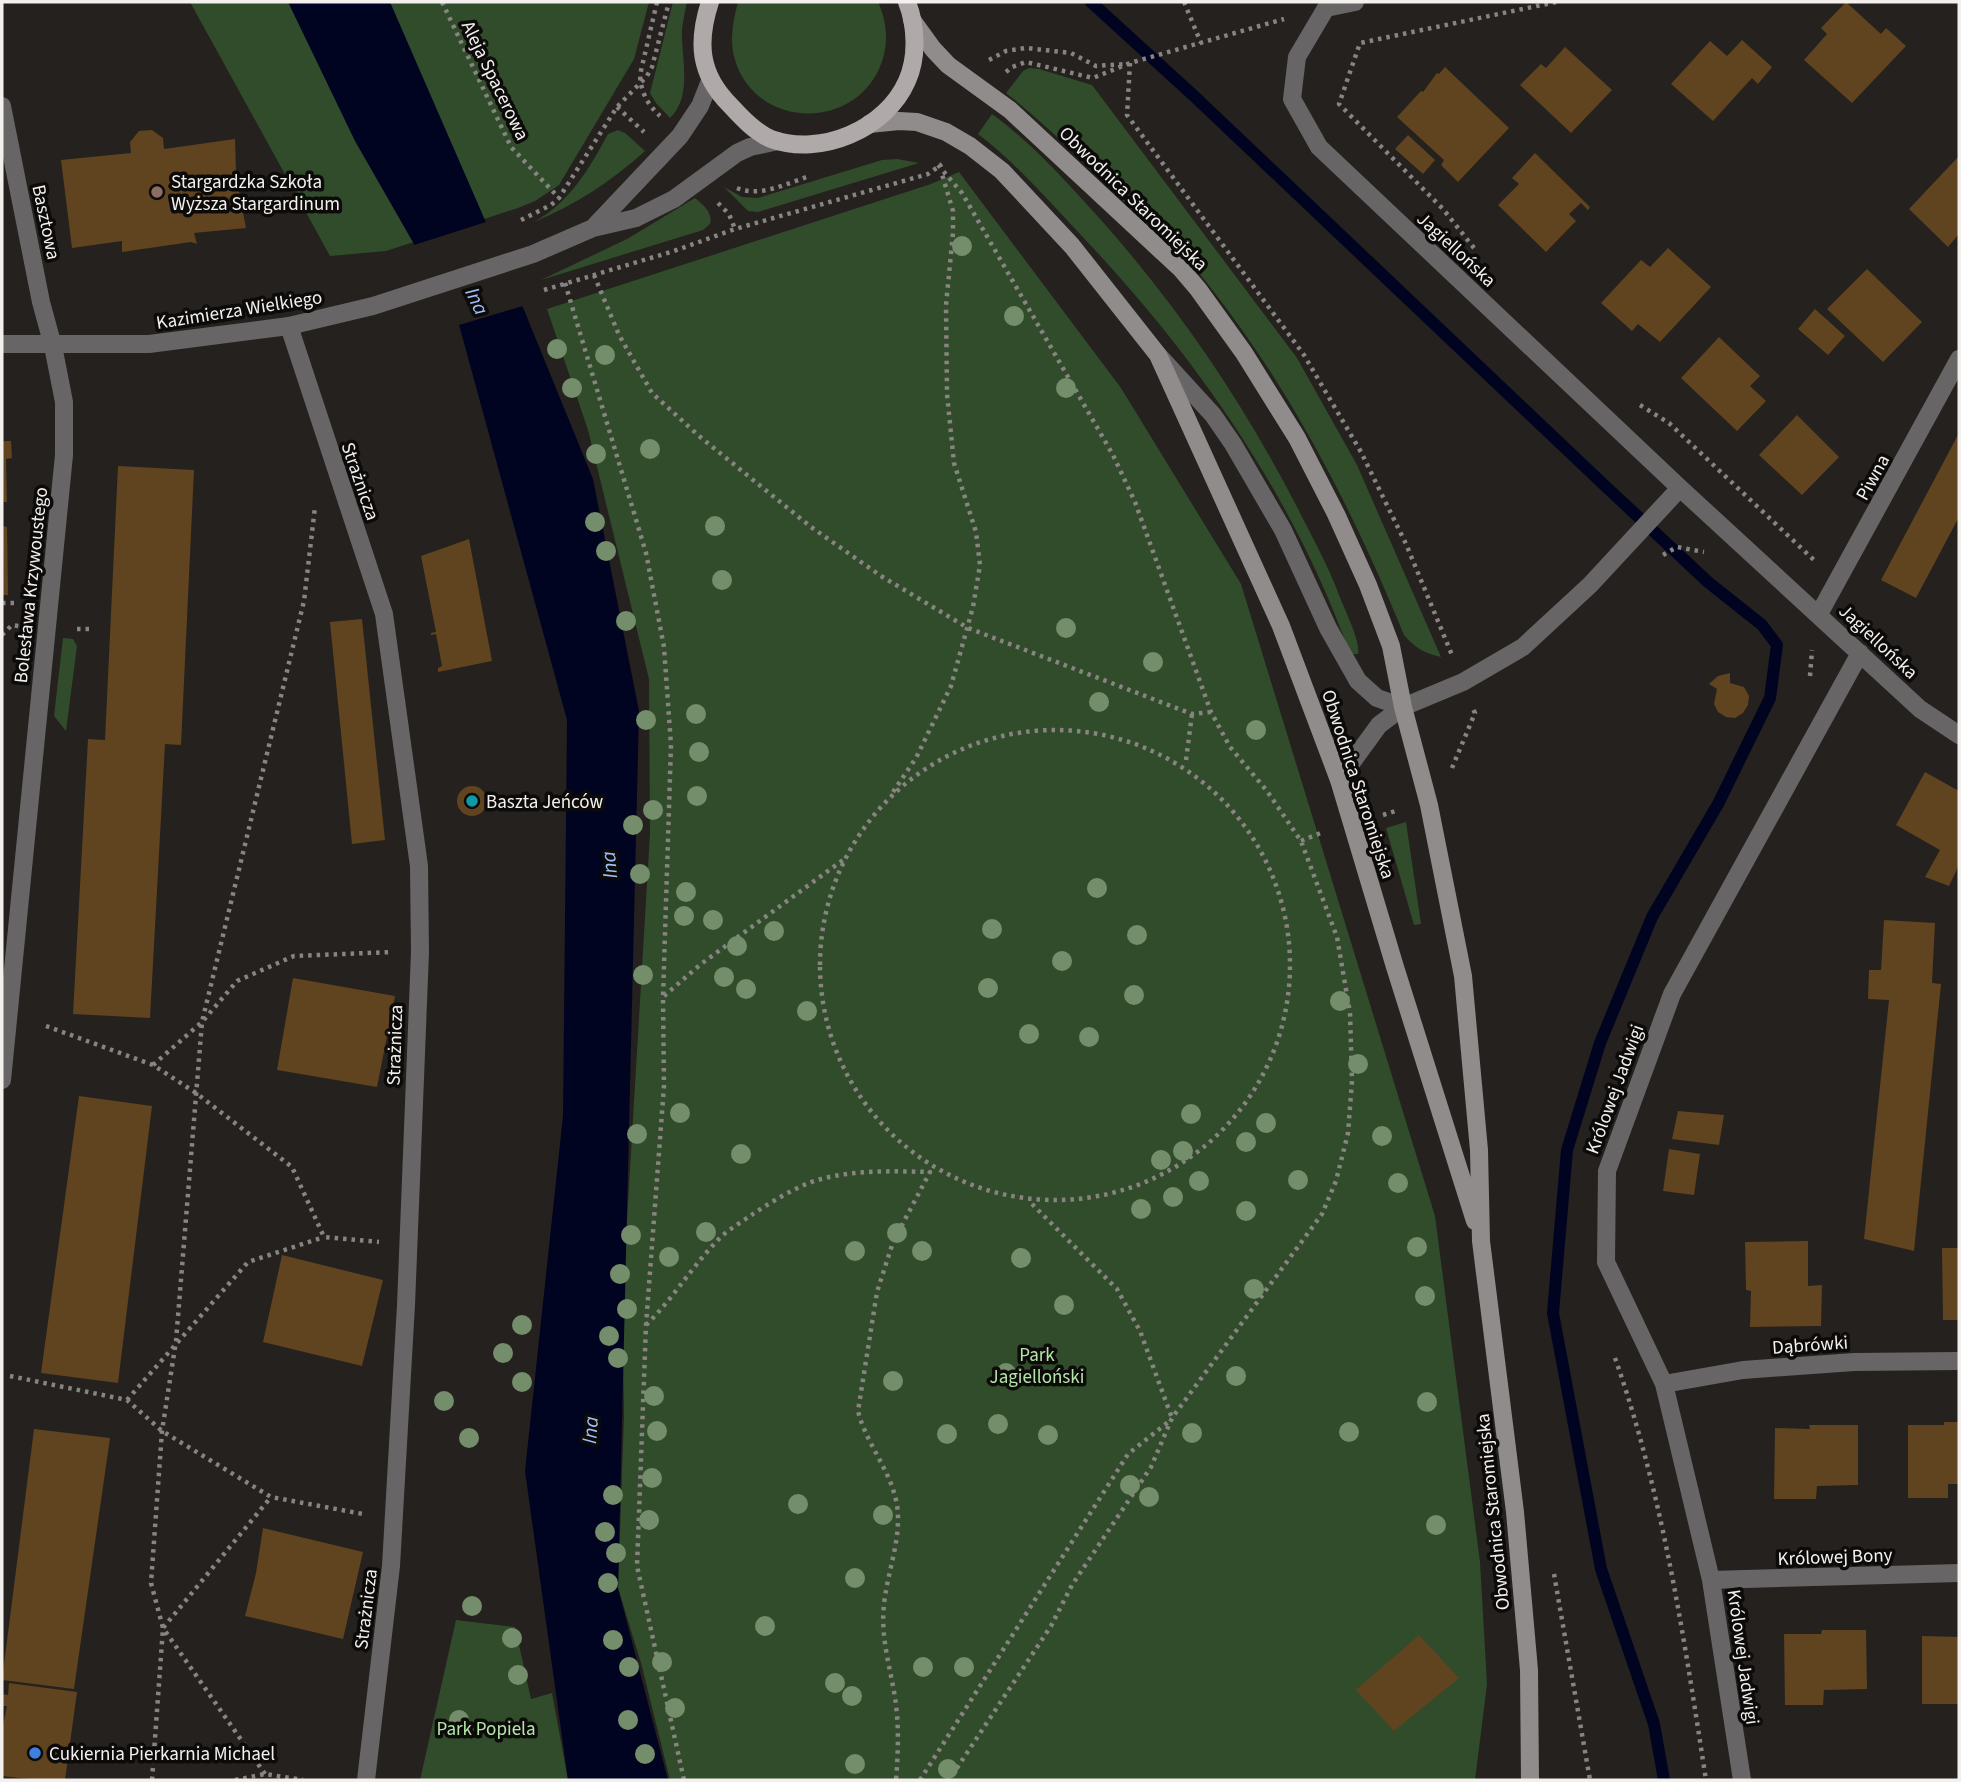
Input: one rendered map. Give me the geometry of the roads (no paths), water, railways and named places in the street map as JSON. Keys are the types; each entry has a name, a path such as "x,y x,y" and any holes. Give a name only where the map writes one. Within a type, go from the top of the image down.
{"main road":[{"path":"710,2 702,27 703,53 710,80 748,124 768,138 809,144 834,141 855,133 892,104 908,79 915,29 907,2"},
{"name":"Obwodnica Staromiejska","path":"912,20 948,65 1010,110 1181,269 1198,289 1244,354 1297,438 1336,514 1368,585 1391,646 1403,707 1429,805 1463,976 1479,1150 1481,1241 1516,1525 1528,1670 1530,1780"},
{"name":"Obwodnica Staromiejska","path":"869,124 917,122 946,132 970,146 1002,171 1072,246 1158,355 1281,626 1339,780 1481,1241"}],"street":[{"name":"Jagiellońska","path":"1355,2 1326,8 1297,57 1292,99 1319,147 1680,488 1920,709 1959,735"},
{"name":"Kazimierza Wielkiego","path":"593,228 680,136 700,106 710,80"},
{"name":"Basztowa","path":"2,106 41,302 53,346"},
{"name":"Kazimierza Wielkiego","path":"2,344 149,344 289,326 373,306 533,254 593,228 636,218 674,199 737,153 750,147 778,141"},
{"name":"Strażnicza","path":"289,326 384,614 419,866 420,952 406,1305 391,1566 366,1780"},
{"name":"Bolesława Krzywoustego","path":"2,1080 6,980 64,456 64,402 53,346"},
{"name":"Obwodnica Staromiejska","path":"1158,355 1213,415 1233,444 1283,530 1328,628 1358,681 1377,698 1403,707"},
{"name":"Piwna","path":"1819,614 1959,359"},
{"path":"1339,780 1379,725 1403,707 1463,682 1523,646 1590,585 1680,488"},
{"name":"Królowej Jadwigi","path":"1742,1780 1712,1580 1664,1384 1606,1262 1607,1171 1672,994 1860,653"},
{"name":"Dąbrówki","path":"1664,1384 1743,1370 1854,1362 1959,1362"},
{"name":"Królowej Bony","path":"1712,1580 1959,1573"}],"water":[{"name":"Ina","path":"288,2 390,2 522,305 593,479 639,711 618,1588 668,1780 568,1780 525,1471 563,1116 567,720 458,321 355,141"}],"waterway":[{"path":"1091,2 1708,582 1762,625 1777,645 1770,698 1718,804 1652,917 1600,1043 1567,1150 1553,1313 1601,1569 1654,1724 1664,1780"}],"place":[{"name":"Stargardzka Szkoła Wyższa Stargardinum","path":"157,192"},
{"name":"Baszta Jeńców","path":"472,801"},
{"name":"Cukiernia Pierkarnia Michael","path":"35,1753"}],"park label":[{"name":"Park Jagielloński","path":"1037,1365"},
{"name":"Park Popiela","path":"486,1728"}]}
